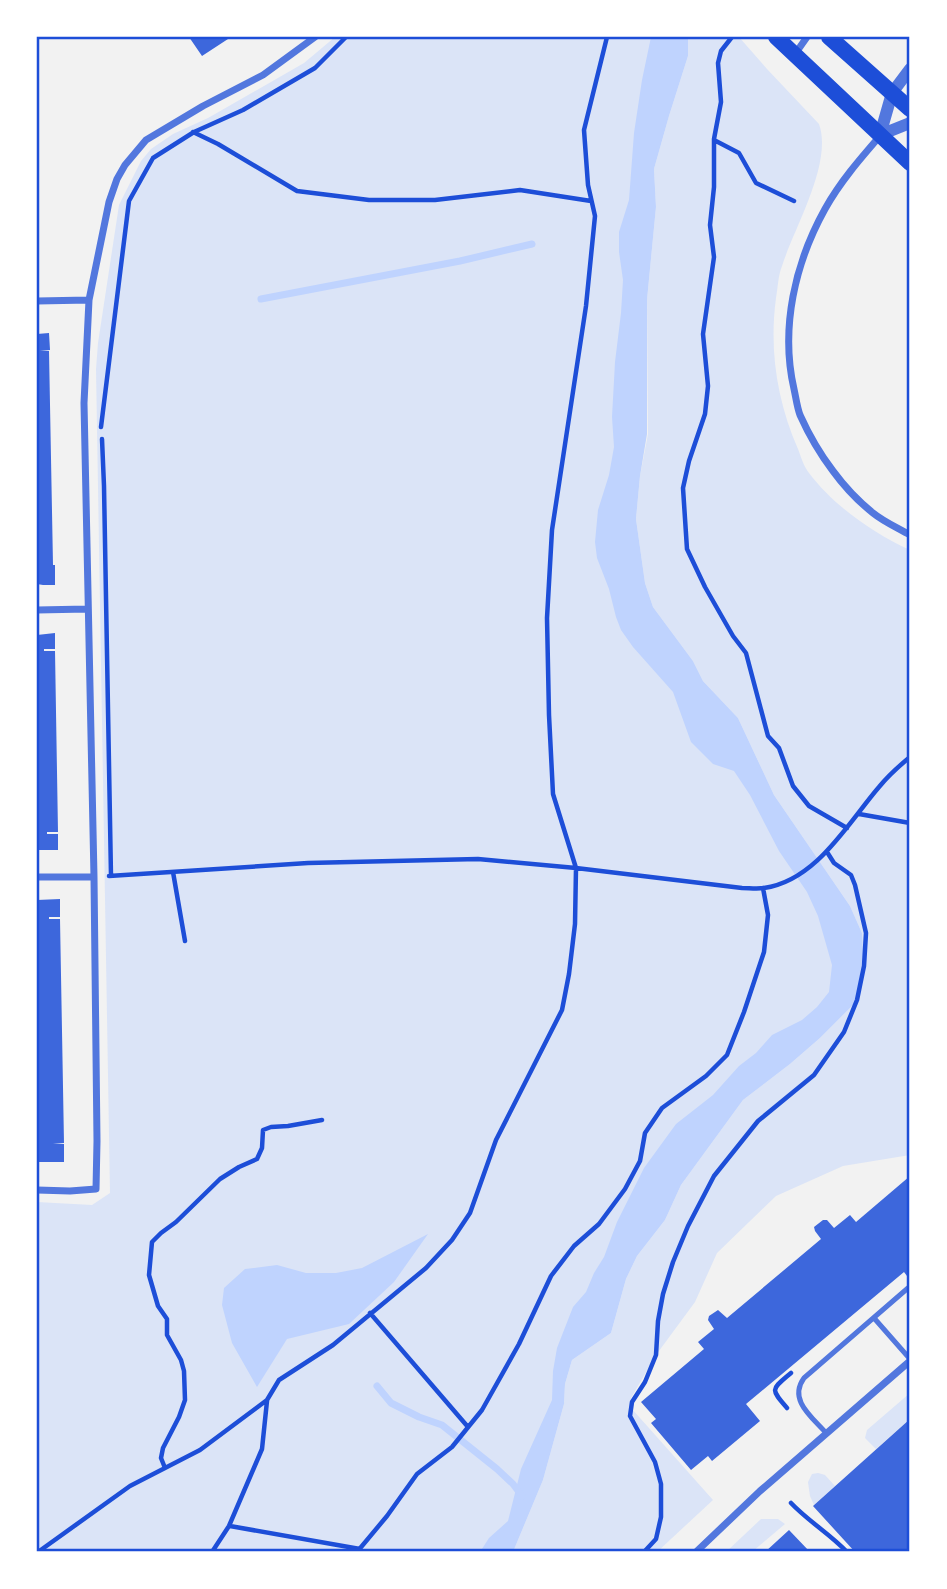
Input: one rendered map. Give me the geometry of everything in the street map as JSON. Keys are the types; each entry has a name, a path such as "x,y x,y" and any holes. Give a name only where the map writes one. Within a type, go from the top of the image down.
{"main road":[{"path":"776,37 910,163"},
{"path":"829,37 910,109"}],"street":[{"path":"37,1190 96,1189 94,877 84,403 89,300 109,202 117,178 146,140 174,122 263,75 315,37"},
{"path":"795,55 807,37"},
{"path":"910,69 892,93 880,135 856,163 824,211 793,294 788,332 790,372 800,414 819,453 843,485 874,514 910,535"},
{"path":"880,135 910,123"},
{"path":"37,301 89,300"},
{"path":"37,610 87,609"},
{"path":"37,877 94,877"},
{"path":"696,1552 760,1491 910,1360"}],"lane":[{"path":"826,1433 799,1402 798,1386 908,1288"},
{"path":"874,1318 910,1360"}],"path":[{"path":"111,876 101,428 129,201 153,158 194,132 243,110 315,68 346,37"},
{"path":"38,1552 130,1486 200,1450 267,1400 279,1380 333,1345 426,1268 452,1240 470,1213 496,1140 562,1010 575,924 576,868 553,794 547,618 552,530 587,293 595,216 588,185 584,130 607,37"},
{"path":"732,37 721,51 718,63 722,102 713,139 715,187 710,225 714,257 703,334 708,386 705,414 682,488 687,549 705,587 746,653 768,736 779,748 793,786 809,806 847,828"},
{"path":"174,122 218,144 297,191 369,200 435,200 520,190 591,201"},
{"path":"713,139 739,153 756,183 794,201"},
{"path":"94,877 309,863 478,859 742,888 763,888 795,876 827,852 879,786 910,757"},
{"path":"859,814 910,823"},
{"path":"644,1552 656,1538 661,1517 661,1484 655,1462 630,1416 632,1402 645,1382 656,1355 658,1321 673,1262 714,1176 758,1121 814,1075 844,1032 857,1000 864,966 866,933 851,875 834,863 827,852"},
{"path":"173,872 185,942"},
{"path":"229,1526 358,1551 417,1474 452,1447 482,1410 519,1344 551,1276 574,1245 599,1224 625,1189 640,1161 645,1133 662,1108 706,1076 727,1055 764,952 768,915 763,888"},
{"path":"164,1468 161,1458 163,1448 185,1400 184,1371 167,1335 167,1319 158,1306 149,1275 152,1242 220,1179 257,1158 262,1148 263,1130 322,1120"},
{"path":"370,1313 468,1427"},
{"path":"212,1552 229,1526 262,1449 267,1400"},
{"path":"791,1503 847,1552"}],"shaded area":[{"path":"335,37 664,37 642,168 631,594 835,905 839,998 735,1096 582,1328 550,1425 499,1552 37,1552 37,1202 92,1205 110,1193 96,369 119,205 141,161 151,149 173,134 208,118 304,63"},
{"path":"688,37 739,37 819,124 822,140 817,176 778,282 774,317 774,356 780,394 807,471 830,497 855,518 910,550 910,1155 843,1166 776,1196 717,1253 695,1302 656,1355 631,1398 632,1409 713,1500 657,1552 513,1552 543,1480 564,1404 565,1384 572,1360 611,1333 626,1279 637,1256 665,1220 681,1185 743,1100 820,1038 856,1002 862,933 850,906 774,795 738,718 703,681 693,661 653,607 645,583 636,519 648,434 647,300 656,207 654,169 688,56"},
{"path":"910,1393 910,1419 876,1449 865,1438 867,1430"},
{"path":"812,1474 825,1475 835,1486 814,1505 808,1482"},
{"path":"761,1519 778,1519 785,1524 752,1552 726,1552"}],"water":[{"path":"651,37 688,37 688,56 654,169 656,207 647,300 647,434 636,519 645,583 653,607 693,661 703,681 738,718 774,795 850,906 862,933 863,954 856,1002 820,1038 743,1100 681,1185 665,1220 637,1256 626,1279 611,1333 572,1360 565,1384 564,1404 543,1480 513,1552 480,1552 489,1538 508,1521 521,1469 552,1400 557,1348 573,1307 586,1292 604,1257 617,1222 644,1168 676,1124 713,1095 772,1035 802,1020 829,992 832,965 818,916 807,892 779,851 750,795 734,771 713,764 691,742 673,692 621,630 597,558 595,542 598,510 614,447 612,417 623,280 619,232 629,200 634,133"},
{"path":"428,1234 394,1282 349,1324 287,1339 257,1387 232,1343 222,1305 224,1288 245,1269 277,1265 306,1273 336,1273 362,1268"}],"building":[{"path":"189,37 227,37 228,39 202,56"},
{"path":"49,333 50,350 40,351 49,351 55,585 43,585 37,584 37,334"},
{"path":"55,633 55,649 44,651 55,651 58,832 47,834 58,834 58,850 37,850 37,635"},
{"path":"60,899 60,917 49,919 60,919 64,1143 53,1143 64,1144 64,1162 37,1162 37,900"},
{"path":"910,1176 910,1280 904,1272 746,1404 760,1421 712,1461 708,1456 691,1470 651,1423 656,1419 641,1402 704,1349 698,1342 714,1329 708,1320 709,1316 718,1310 727,1318 821,1239 814,1227 827,1220 834,1228 850,1215 856,1222"},
{"path":"910,1419 910,1552 855,1552 813,1506"},
{"path":"789,1530 810,1552 765,1552"}],"waterway":[{"path":"261,299 460,261 532,244"},
{"path":"377,1386 391,1403 442,1425 497,1469 522,1496"}]}
